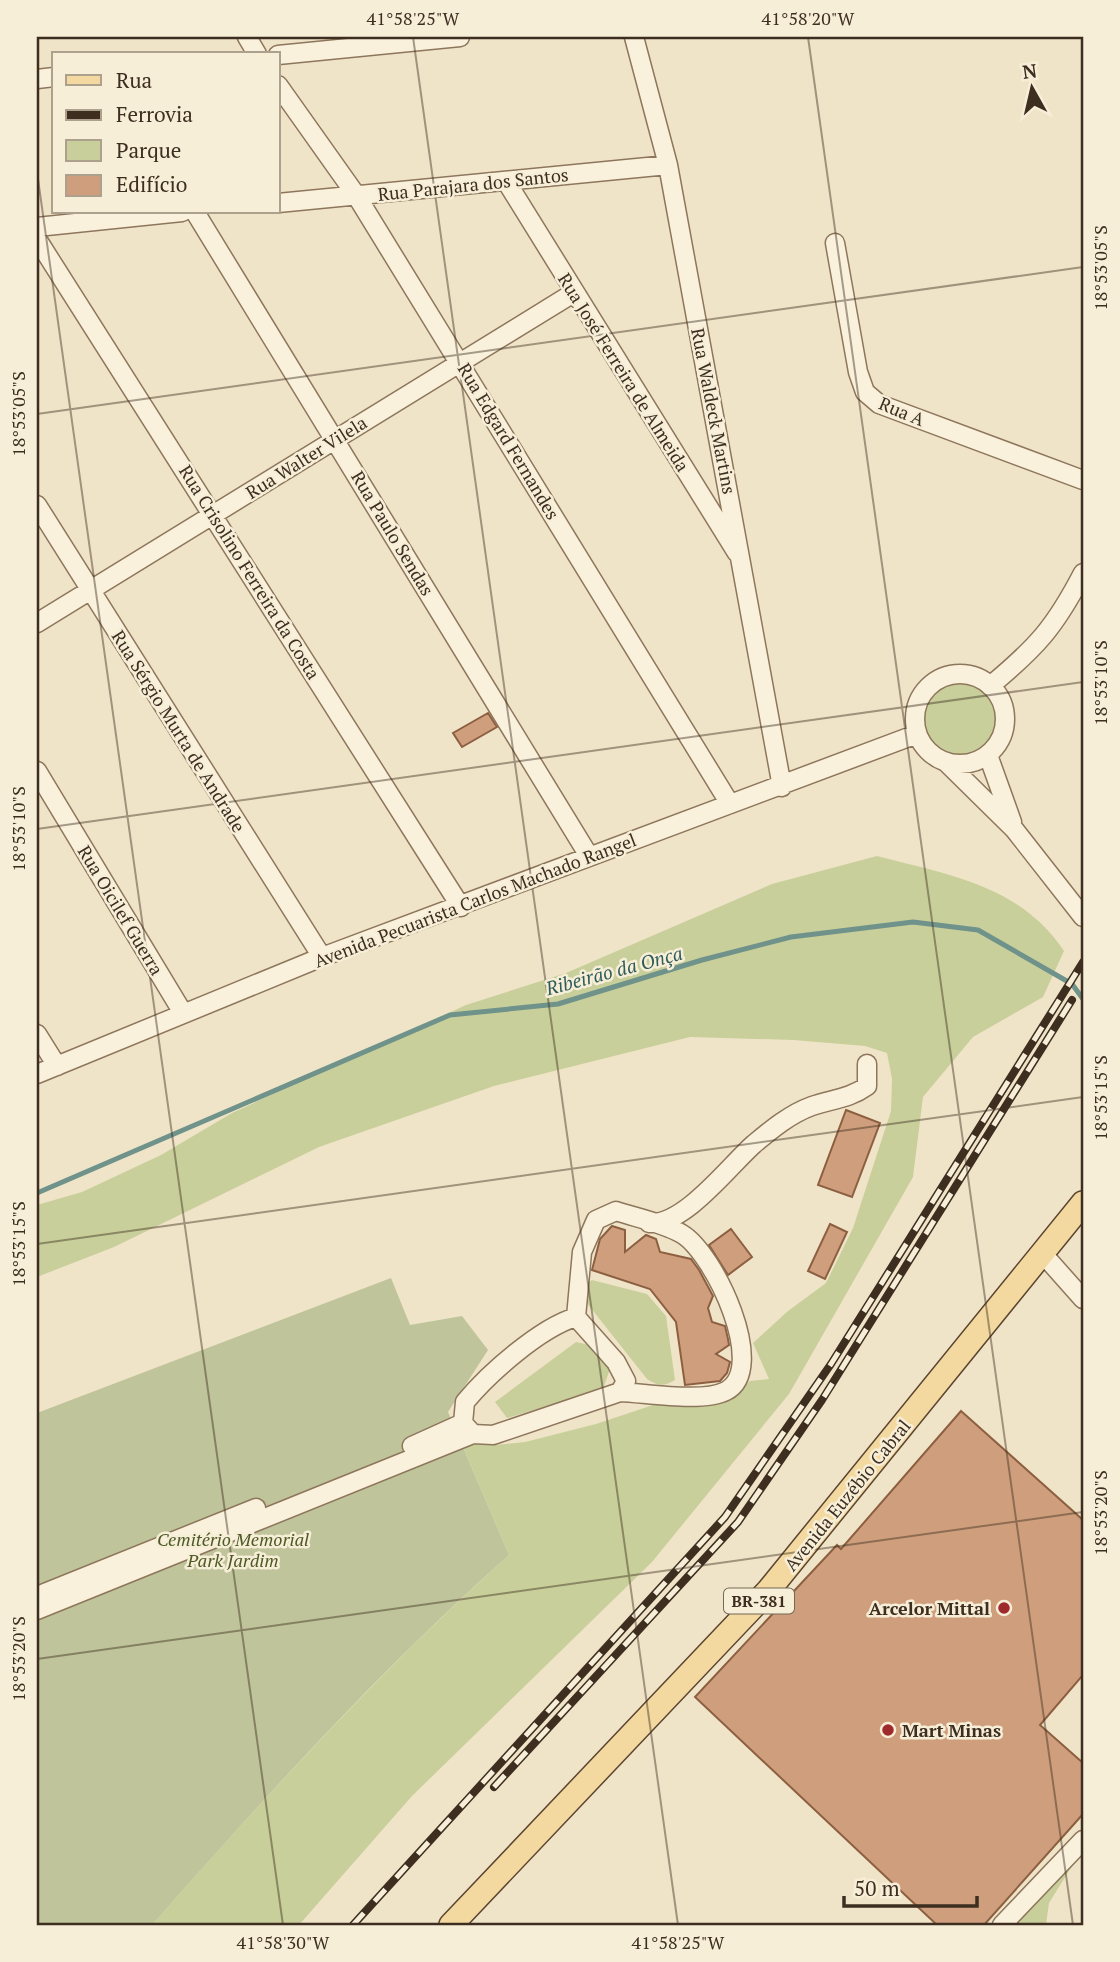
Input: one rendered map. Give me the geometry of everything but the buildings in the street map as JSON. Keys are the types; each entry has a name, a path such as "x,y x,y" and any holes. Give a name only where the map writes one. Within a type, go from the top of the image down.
{"main road":[{"name":"Avenida Euzébio Cabral","path":"451,1925 768,1591 1083,1203"}],"street":[{"path":"280,55 460,37"},
{"name":"Rua Waldeck Martins","path":"634,37 668,164 782,787"},
{"name":"Rua Edgard Fernandes","path":"280,88 356,195 730,804"},
{"name":"Rua Parajara dos Santos","path":"280,203 668,164"},
{"name":"Rua José Ferreira de Almeida","path":"506,181 742,562"},
{"path":"37,227 163,214"},
{"name":"Rua Paulo Sendas","path":"196,214 589,856"},
{"name":"Rua Crisolino Ferreira da Costa","path":"37,239 461,907"},
{"name":"Rua A","path":"835,243 858,372 865,392 879,404 1083,480"},
{"name":"Rua Walter Vilela","path":"37,623 575,292"},
{"name":"Rua Sérgio Murta de Andrade","path":"37,505 322,957"},
{"path":"990,686 1027,655 1059,620 1083,573"},
{"path":"947,763 968,763 988,755 997,745 1005,721 998,696 990,686 977,678 963,675 935,682 924,692 917,705 917,734 934,757 947,763 1014,829 1083,917"},
{"name":"Avenida Pecuarista Carlos Machado Rangel","path":"37,1074 322,957 461,907 589,856 782,787 917,734"},
{"path":"988,755 1014,829"},
{"name":"Rua Oicilef Guerra","path":"37,771 183,1013"},
{"path":"37,1034 57,1066"},
{"path":"649,1223 660,1224 689,1207 751,1147 795,1113 853,1096 867,1086 867,1064"},
{"path":"690,1243 693,1216 706,1190"},
{"path":"37,1596 416,1444 468,1428 493,1435 620,1392 697,1396 723,1393 738,1383 742,1370 737,1331 721,1285 683,1235 616,1211 596,1220 582,1252 576,1317 617,1363 626,1381 620,1392"},
{"path":"1043,1254 1083,1299"},
{"path":"468,1428 465,1402 472,1393 559,1322 576,1317"},
{"path":"37,1610 468,1428"},
{"path":"1002,1925 1083,1840"}],"green space":[{"path":"960,682 974,685 986,693 994,705 997,719 994,733 986,745 974,753 960,756 946,753 934,745 926,733 923,719 926,705 934,693 946,685"},
{"path":"877,856 956,877 1004,897 1026,911 1046,929 1064,951 1043,997 973,1037 923,1097 913,1177 789,1394 652,1562 412,1796 299,1925 152,1925 325,1735 415,1643 509,1555 461,1442 496,1445 525,1442 596,1424 662,1402 732,1396 750,1381 769,1379 753,1343 788,1311 826,1283 853,1228 891,1111 892,1079 887,1053 865,1046 793,1040 690,1037 494,1086 319,1147 114,1247 37,1277 37,1205 82,1192 161,1155 232,1113 466,1005 566,973 772,884"},
{"name":"Cemitério Memorial Park Jardim","path":"391,1278 410,1325 462,1316 488,1350 448,1412 509,1555 370,1688 237,1829 152,1925 37,1925 37,1413"},
{"path":"592,1280 647,1294 666,1316 675,1380 661,1385 647,1379 586,1302 585,1285"},
{"path":"576,1342 594,1346 610,1369 603,1389 507,1418 495,1402"},
{"path":"1072,1866 1049,1903 1046,1925 1016,1925"}],"waterway":[{"name":"Ribeirão da Onça","path":"37,1193 450,1015 558,1004 702,960 791,937 913,922 978,930 1072,984 1083,999"}],"railway":[{"path":"353,1925 725,1517 831,1364 1083,962"},
{"path":"494,1787 738,1522 822,1400 1072,1000"}],"place":[{"name":"Arcelor Mittal","path":"1004,1608"},
{"name":"Mart Minas","path":"888,1730"}]}
